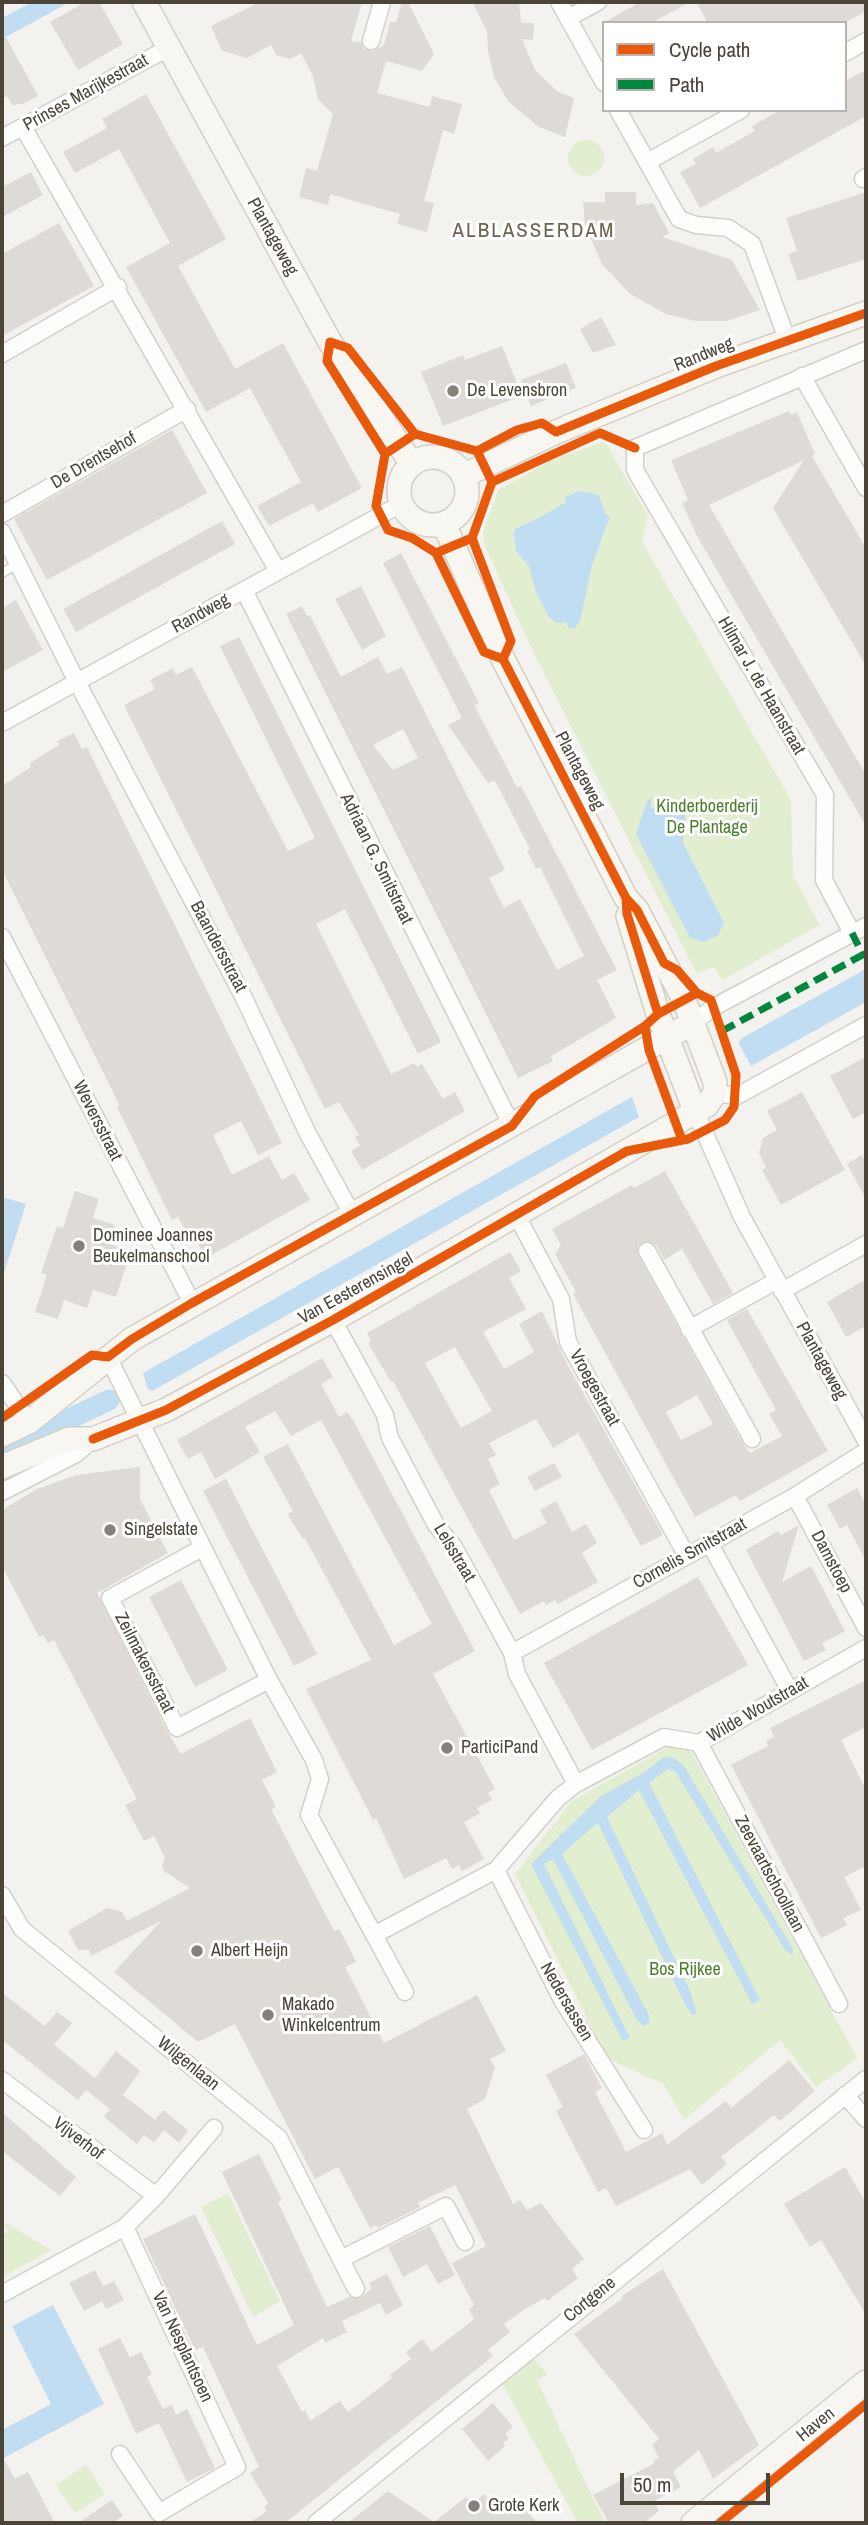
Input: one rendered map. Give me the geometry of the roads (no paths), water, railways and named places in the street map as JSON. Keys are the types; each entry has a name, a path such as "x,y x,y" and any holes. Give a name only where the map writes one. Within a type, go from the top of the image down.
{"street":[{"name":"Plantageweg","path":"144,2 330,342 412,464"},
{"path":"371,41 382,2"},
{"path":"559,2 602,79"},
{"path":"568,18 598,2"},
{"path":"847,52 866,41"},
{"name":"Prinses Marijkestraat","path":"2,138 170,47"},
{"path":"619,112 679,219 696,225 728,228 752,244 787,339"},
{"path":"647,162 737,112"},
{"path":"23,127 187,408 278,571"},
{"path":"2,354 118,288"},
{"name":"Randweg","path":"463,476 556,432 787,339 866,313"},
{"path":"866,350 802,376 866,488"},
{"name":"Hilmar J. de Haanstraat","path":"802,376 635,448 635,470 825,795 824,880 859,929"},
{"name":"De Drentsehof","path":"2,514 187,408"},
{"path":"429,457 441,458 457,466 463,476 467,486 466,502 457,516 444,524 431,526 418,523 401,505 400,483 412,464 429,457"},
{"name":"Randweg","path":"2,723 401,505"},
{"name":"Plantageweg","path":"444,524 503,659 626,898 637,910 694,1022 715,1082 715,1093"},
{"path":"2,532 77,681"},
{"name":"Adriaan G. Smitstraat","path":"244,590 512,1126"},
{"name":"Baandersstraat","path":"77,681 238,986 307,1132 353,1216"},
{"name":"Plantageweg","path":"626,898 627,914 667,1039 695,1111 742,1217 866,1441"},
{"path":"2,1435 29,1422 132,1339 192,1303 353,1216 667,1039 714,1007 859,929"},
{"name":"Weversstraat","path":"2,937 192,1303"},
{"path":"715,1093 737,1096 866,1025"},
{"name":"Van Eesterensingel","path":"2,1492 76,1454 93,1439 140,1421 333,1320 707,1105 715,1093"},
{"name":"Vroegestraat","path":"516,1214 561,1299 568,1342 687,1556"},
{"path":"689,1329 866,1244"},
{"path":"647,1251 752,1439"},
{"name":"Lelsstraat","path":"333,1320 385,1415 390,1438 436,1525 454,1547 512,1653 517,1674 576,1784"},
{"path":"108,1357 269,1680 314,1760 320,1780 309,1815 405,1992"},
{"path":"2,1383 29,1422"},
{"name":"Van Eesterensingel","path":"2,1467 69,1439 93,1439"},
{"name":"Cornelis Smitstraat","path":"512,1653 795,1496 866,1451"},
{"name":"Damstoep","path":"795,1496 866,1628"},
{"path":"710,1544 790,1691"},
{"name":"Zeilmakersstraat","path":"202,1548 110,1598 122,1622 177,1728 269,1680"},
{"name":"Wilde Woutstraat","path":"374,1936 496,1870 558,1798 576,1784 664,1737 699,1743 866,1648"},
{"name":"Zeevaartschoollaan","path":"699,1743 839,2004"},
{"name":"Nedersassen","path":"496,1870 562,2000 644,2130"},
{"name":"Wilgenlaan","path":"2,1895 22,1929 279,2138 356,2289"},
{"name":"Cortgene","path":"316,2523 866,2079"},
{"name":"Vijverhof","path":"2,2080 156,2196"},
{"path":"845,2095 866,2119"},
{"path":"2,2294 125,2227 156,2196 214,2128"},
{"path":"341,2259 446,2206 464,2242"},
{"name":"Van Nesplantsoen","path":"120,2454 159,2513 237,2467 125,2227"},
{"name":"Haven","path":"693,2523 866,2382"}],"lane":[{"path":"2,573 18,564"}],"water":[{"path":"32,2 70,2 2,39 2,18"},
{"path":"580,491 599,495 605,514 610,516 592,565 580,621 575,628 569,629 566,622 557,623 549,617 536,592 529,566 516,551 514,533 515,529 566,502 565,497"},
{"path":"652,798 650,807 678,816 680,808 686,811 683,843 724,923 718,935 704,942 690,938 636,834 647,801"},
{"path":"866,969 866,1002 751,1066 738,1042 742,1038"},
{"path":"632,1097 639,1117 152,1391 148,1389 143,1373"},
{"path":"2,1197 26,1204 2,1279"},
{"path":"63,1416 67,1425 2,1456 2,1446"},
{"path":"664,1757 674,1758 684,1766 793,1949 792,1955 785,1950 675,1771 668,1769 649,1783 760,2000 752,2004 639,1790 607,1817 690,1991 697,2014 692,2015 683,2000 599,1825 596,1824 562,1854 649,2015 649,2024 644,2026 637,2020 553,1859 544,1864 630,2038 623,2041 531,1864 601,1796 645,1772"},
{"path":"53,2305 104,2404 2,2459 2,2430 51,2404 12,2326"}],"waterway":[{"path":"2,1451 109,1400"}],"place":[{"name":"De Levensbron","path":"453,391"},
{"name":"Dominee Joannes Beukelmanschool","path":"79,1246"},
{"name":"Singelstate","path":"110,1530"},
{"name":"ParticiPand","path":"447,1748"},
{"name":"Albert Heijn","path":"197,1951"},
{"name":"Makado Winkelcentrum","path":"268,2015"},
{"name":"Grote Kerk","path":"474,2506"}],"district":[{"name":"ALBLASSERDAM","path":"534,231"}],"park label":[{"name":"Kinderboerderij De Plantage","path":"707,817"},
{"name":"Bos Rijkee","path":"685,1970"}]}
